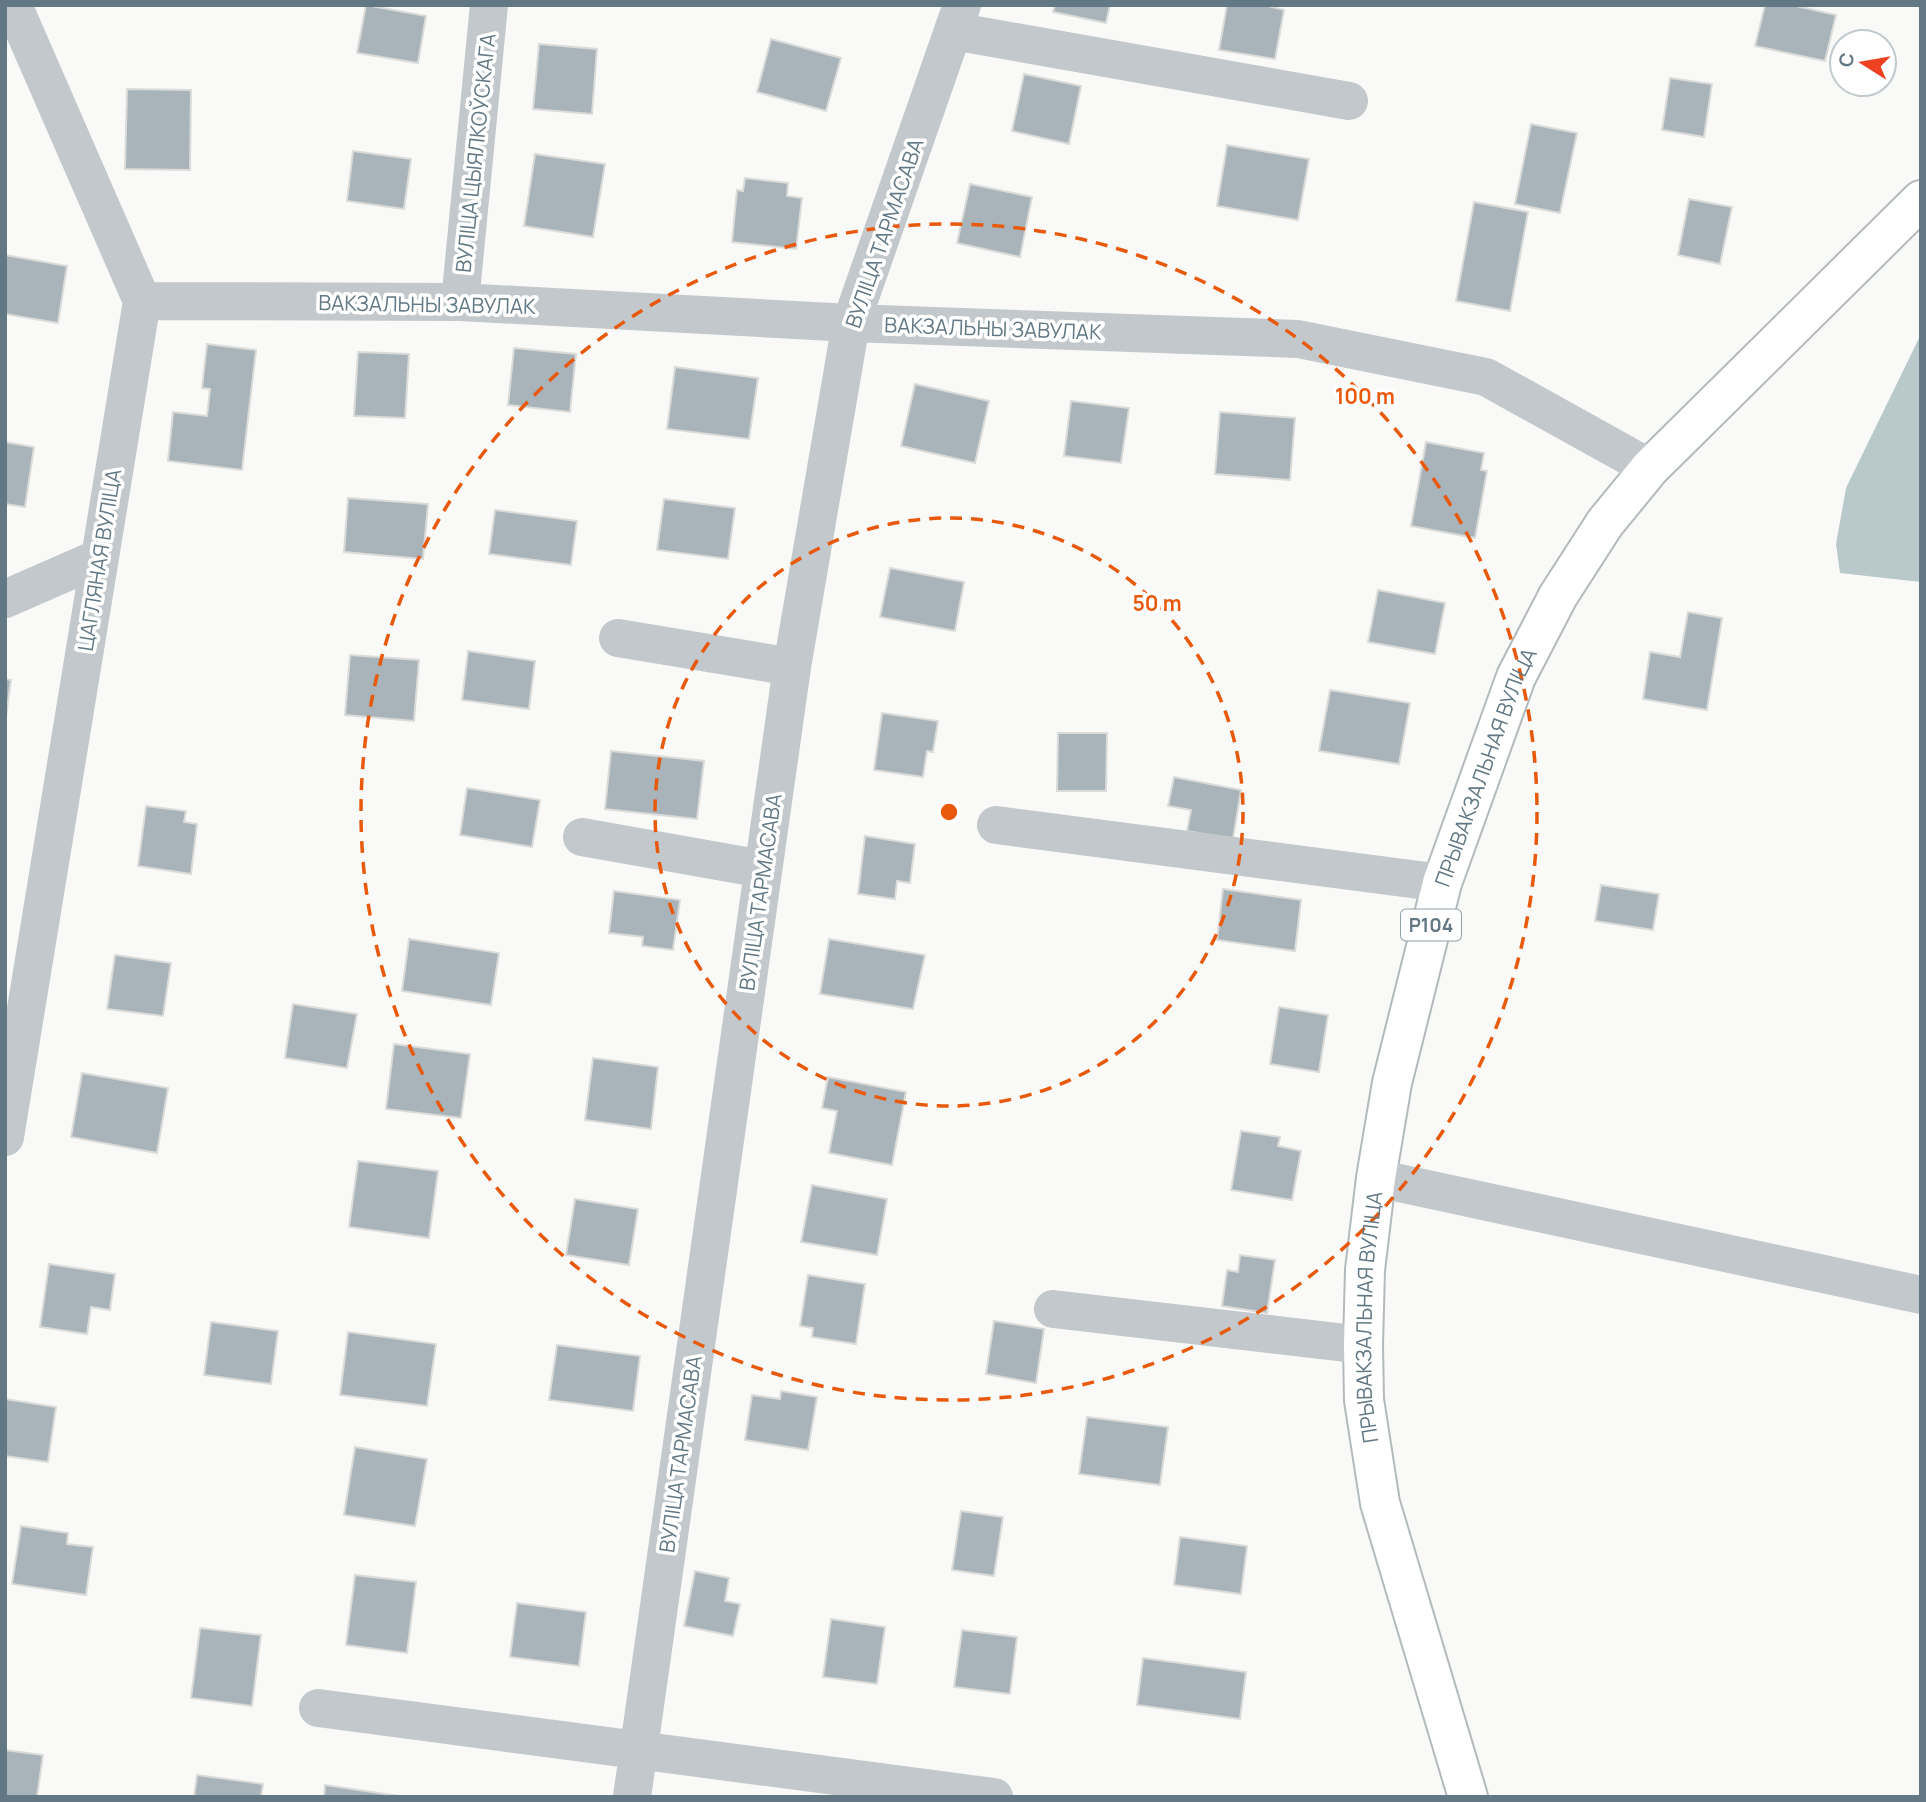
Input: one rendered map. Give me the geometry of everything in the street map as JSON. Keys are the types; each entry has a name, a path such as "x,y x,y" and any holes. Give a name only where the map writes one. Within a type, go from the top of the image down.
{"main road":[{"name":"ПРЫВАКЗАЛЬНАЯ ВУЛІЦА","path":"1468,1797 1380,1503 1364,1400 1366,1270 1376,1178 1392,1083 1442,883 1516,677 1558,596 1605,523 1650,468 1921,200"}],"street":[{"path":"13,5 142,300"},
{"name":"ВУЛІЦА ЦЫЯЛКОЎСКАГА","path":"460,302 489,5"},
{"path":"957,18 1349,101"},
{"name":"ВУЛІЦА ТАРМАСАВА","path":"632,1797 792,667 851,323 957,18"},
{"name":"ВАКЗАЛЬНЫ ЗАВУЛАК","path":"142,300 460,302 851,323 1298,339 1486,377 1650,468"},
{"name":"ЦАГЛЯНАЯ ВУЛІЦА","path":"5,1137 142,300"},
{"path":"5,599 99,558"},
{"path":"618,638 792,667"},
{"path":"996,825 1442,883"},
{"path":"582,837 763,869"},
{"path":"1376,1178 1921,1296"},
{"path":"1053,1309 1363,1345"},
{"path":"318,1708 994,1797"}],"shaded area":[{"path":"1921,334 1921,582 1840,573 1836,544 1846,488"}],"building":[{"path":"366,5 426,16 418,63 357,53"},
{"path":"1055,5 1110,5 1106,23 1053,12"},
{"path":"1227,5 1264,5 1284,10 1275,59 1219,50"},
{"path":"1765,5 1792,5 1836,15 1833,28 1828,28 1825,61 1755,46"},
{"path":"771,39 841,58 826,111 757,92"},
{"path":"539,44 597,49 592,114 533,109"},
{"path":"1024,74 1081,86 1069,144 1012,131"},
{"path":"1670,78 1712,84 1704,137 1662,130"},
{"path":"127,89 191,90 190,170 125,169"},
{"path":"1531,124 1577,133 1560,213 1515,204"},
{"path":"1227,145 1309,159 1298,220 1217,206"},
{"path":"353,151 411,159 404,209 347,201"},
{"path":"535,154 605,164 593,237 524,226"},
{"path":"745,178 788,183 787,196 802,198 796,249 732,242 737,190 743,191"},
{"path":"970,184 1032,197 1020,257 957,243"},
{"path":"1689,199 1732,207 1720,264 1678,255"},
{"path":"1474,202 1528,212 1510,311 1456,301"},
{"path":"5,255 67,266 58,323 5,314"},
{"path":"207,344 256,350 242,470 168,461 173,412 207,416 210,389 202,388"},
{"path":"514,348 576,354 570,412 508,405"},
{"path":"358,352 409,354 405,418 354,416"},
{"path":"675,367 758,378 749,439 667,429"},
{"path":"915,384 989,401 975,463 901,446"},
{"path":"1071,401 1129,408 1121,463 1064,456"},
{"path":"1220,412 1295,418 1290,480 1215,474"},
{"path":"5,442 34,447 25,507 5,504"},
{"path":"1426,442 1484,453 1481,470 1487,471 1475,538 1411,526"},
{"path":"348,498 428,504 423,559 344,552"},
{"path":"664,499 735,508 728,559 657,550"},
{"path":"495,510 577,521 571,565 489,554"},
{"path":"890,568 964,582 955,631 880,617"},
{"path":"1378,590 1445,603 1435,654 1368,642"},
{"path":"1688,612 1722,618 1707,710 1643,699 1650,652 1680,657"},
{"path":"468,651 535,661 529,709 462,700"},
{"path":"350,655 419,660 414,721 345,715"},
{"path":"5,679 11,680 5,723"},
{"path":"1330,690 1410,703 1399,764 1319,751"},
{"path":"882,713 938,721 933,752 927,751 923,777 874,770"},
{"path":"1058,733 1107,733 1106,791 1057,791"},
{"path":"611,751 704,761 697,819 605,809"},
{"path":"1174,777 1241,790 1233,839 1187,831 1191,810 1168,806"},
{"path":"467,788 540,800 532,847 460,835"},
{"path":"146,806 186,811 184,822 197,824 191,874 138,866"},
{"path":"865,836 915,844 910,883 897,881 895,899 858,894"},
{"path":"1601,885 1659,894 1653,930 1595,921"},
{"path":"1223,889 1301,900 1295,951 1217,940"},
{"path":"614,891 680,900 673,950 642,946 643,937 609,933"},
{"path":"409,939 499,953 491,1005 402,991"},
{"path":"829,939 925,955 913,1009 820,994"},
{"path":"115,955 171,963 163,1016 107,1009"},
{"path":"293,1004 357,1014 347,1068 285,1058"},
{"path":"1279,1007 1328,1015 1319,1072 1270,1064"},
{"path":"394,1044 470,1054 461,1118 386,1109"},
{"path":"593,1058 658,1067 651,1129 585,1120"},
{"path":"82,1073 168,1088 157,1153 71,1137"},
{"path":"828,1077 906,1092 892,1165 829,1153 837,1111 822,1108"},
{"path":"1241,1131 1280,1137 1278,1146 1301,1151 1292,1200 1231,1190"},
{"path":"358,1161 438,1171 429,1238 349,1227"},
{"path":"812,1185 887,1199 877,1255 801,1242"},
{"path":"575,1199 638,1209 629,1265 566,1255"},
{"path":"1240,1255 1275,1260 1267,1313 1222,1306 1227,1270 1238,1272"},
{"path":"49,1264 115,1274 110,1310 91,1307 87,1334 40,1327"},
{"path":"808,1275 865,1284 856,1344 812,1337 813,1328 800,1326"},
{"path":"994,1321 1044,1329 1036,1383 986,1374"},
{"path":"211,1322 278,1331 271,1384 204,1375"},
{"path":"348,1332 436,1344 427,1406 340,1395"},
{"path":"557,1345 640,1356 633,1411 549,1400"},
{"path":"781,1391 817,1397 808,1450 745,1440 752,1395 780,1399"},
{"path":"5,1399 56,1407 48,1462 5,1456"},
{"path":"1087,1417 1168,1427 1160,1485 1079,1474"},
{"path":"355,1447 427,1459 415,1526 344,1515"},
{"path":"961,1511 1003,1517 994,1576 952,1570"},
{"path":"21,1526 68,1533 67,1544 93,1547 86,1595 12,1584"},
{"path":"1180,1537 1247,1546 1241,1594 1174,1585"},
{"path":"695,1571 729,1578 725,1601 740,1604 733,1636 684,1626"},
{"path":"355,1575 416,1582 407,1653 346,1645"},
{"path":"517,1603 586,1612 579,1666 510,1657"},
{"path":"831,1619 885,1627 877,1684 823,1677"},
{"path":"200,1628 261,1635 252,1706 191,1698"},
{"path":"962,1630 1017,1637 1010,1694 954,1687"},
{"path":"1143,1658 1246,1672 1240,1719 1137,1705"},
{"path":"5,1750 43,1755 37,1797 5,1797"},
{"path":"197,1775 263,1784 261,1797 194,1797"},
{"path":"325,1785 399,1796 324,1797"}]}
